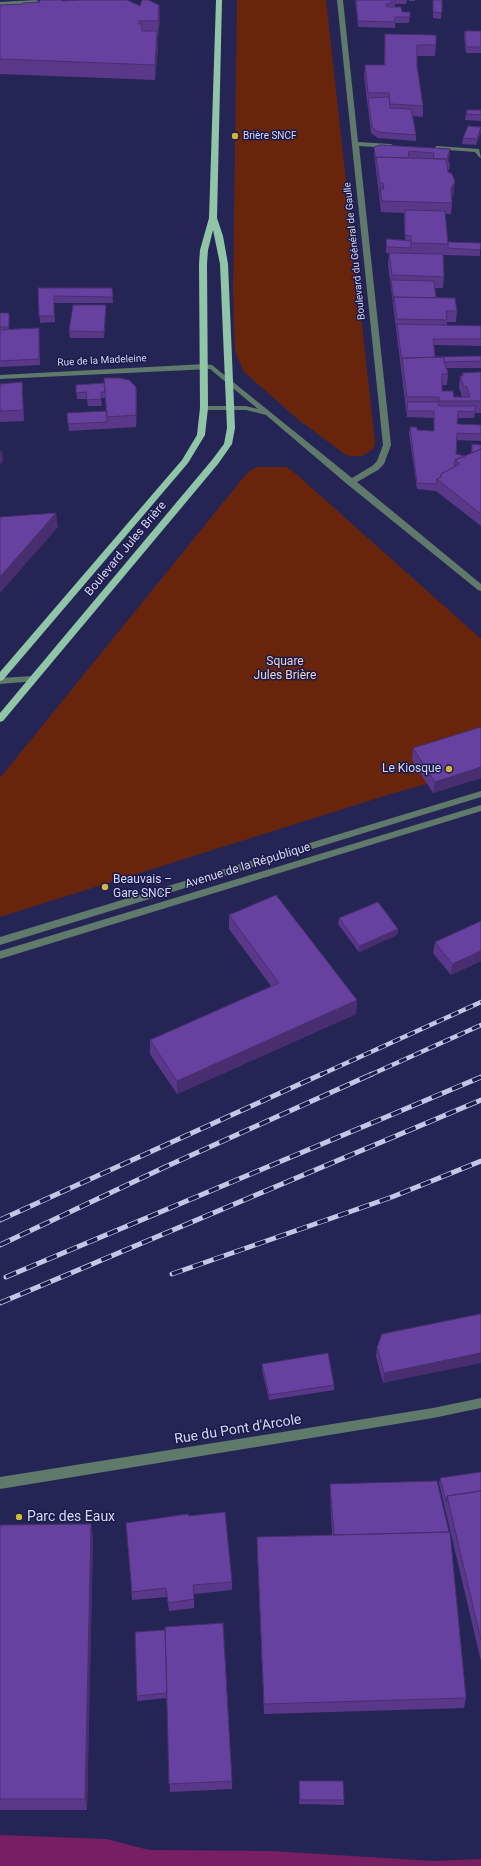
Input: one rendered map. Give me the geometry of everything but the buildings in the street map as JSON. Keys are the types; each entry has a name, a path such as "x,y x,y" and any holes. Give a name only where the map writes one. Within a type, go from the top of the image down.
{"main road":[{"path":"205,366 204,250 214,218 219,0"},
{"path":"214,218 224,264 229,380"},
{"name":"Boulevard Jules Brière","path":"0,680 185,461 201,435 204,408 205,366"},
{"name":"Boulevard Jules Brière","path":"0,718 224,450 231,428 229,380"}],"street":[{"name":"Boulevard du Général de Gaulle","path":"340,0 387,445 381,462 375,468 350,482"},
{"path":"0,4 44,2"},
{"path":"355,144 401,147"},
{"path":"431,148 480,151"},
{"path":"205,366 214,369 229,380 350,482 481,588"},
{"name":"Rue de la Madeleine","path":"0,377 205,366"},
{"path":"204,408 230,407 259,410 282,424"},
{"path":"0,680 33,678"},
{"path":"0,941 481,794"},
{"name":"Avenue de la République","path":"0,955 481,808"},
{"name":"Rue du Pont d'Arcole","path":"0,1483 433,1414 481,1403"}],"green space":[{"path":"237,0 326,0 375,444 373,449 362,456 346,455 300,421 244,372 235,349 233,292"},
{"name":"Square Jules Brière","path":"257,467 286,467 295,473 481,639 481,769 397,792 0,917 0,778 248,472"}],"shaded area":[{"path":"0,1835 106,1839 149,1850 271,1851 433,1861 481,1859 481,1866 0,1866"}],"railway":[{"path":"320,1075 481,1002"},
{"path":"370,1075 481,1025"},
{"path":"0,1220 322,1074"},
{"path":"0,1245 165,1167 372,1074"},
{"path":"6,1277 481,1077"},
{"path":"0,1303 481,1100"},
{"path":"172,1274 392,1197 481,1161"}],"place":[{"name":"Brière SNCF","path":"235,136"},
{"name":"Le Kiosque","path":"449,769"},
{"name":"Beauvais – Gare SNCF","path":"105,887"},
{"name":"Parc des Eaux","path":"19,1517"}]}
